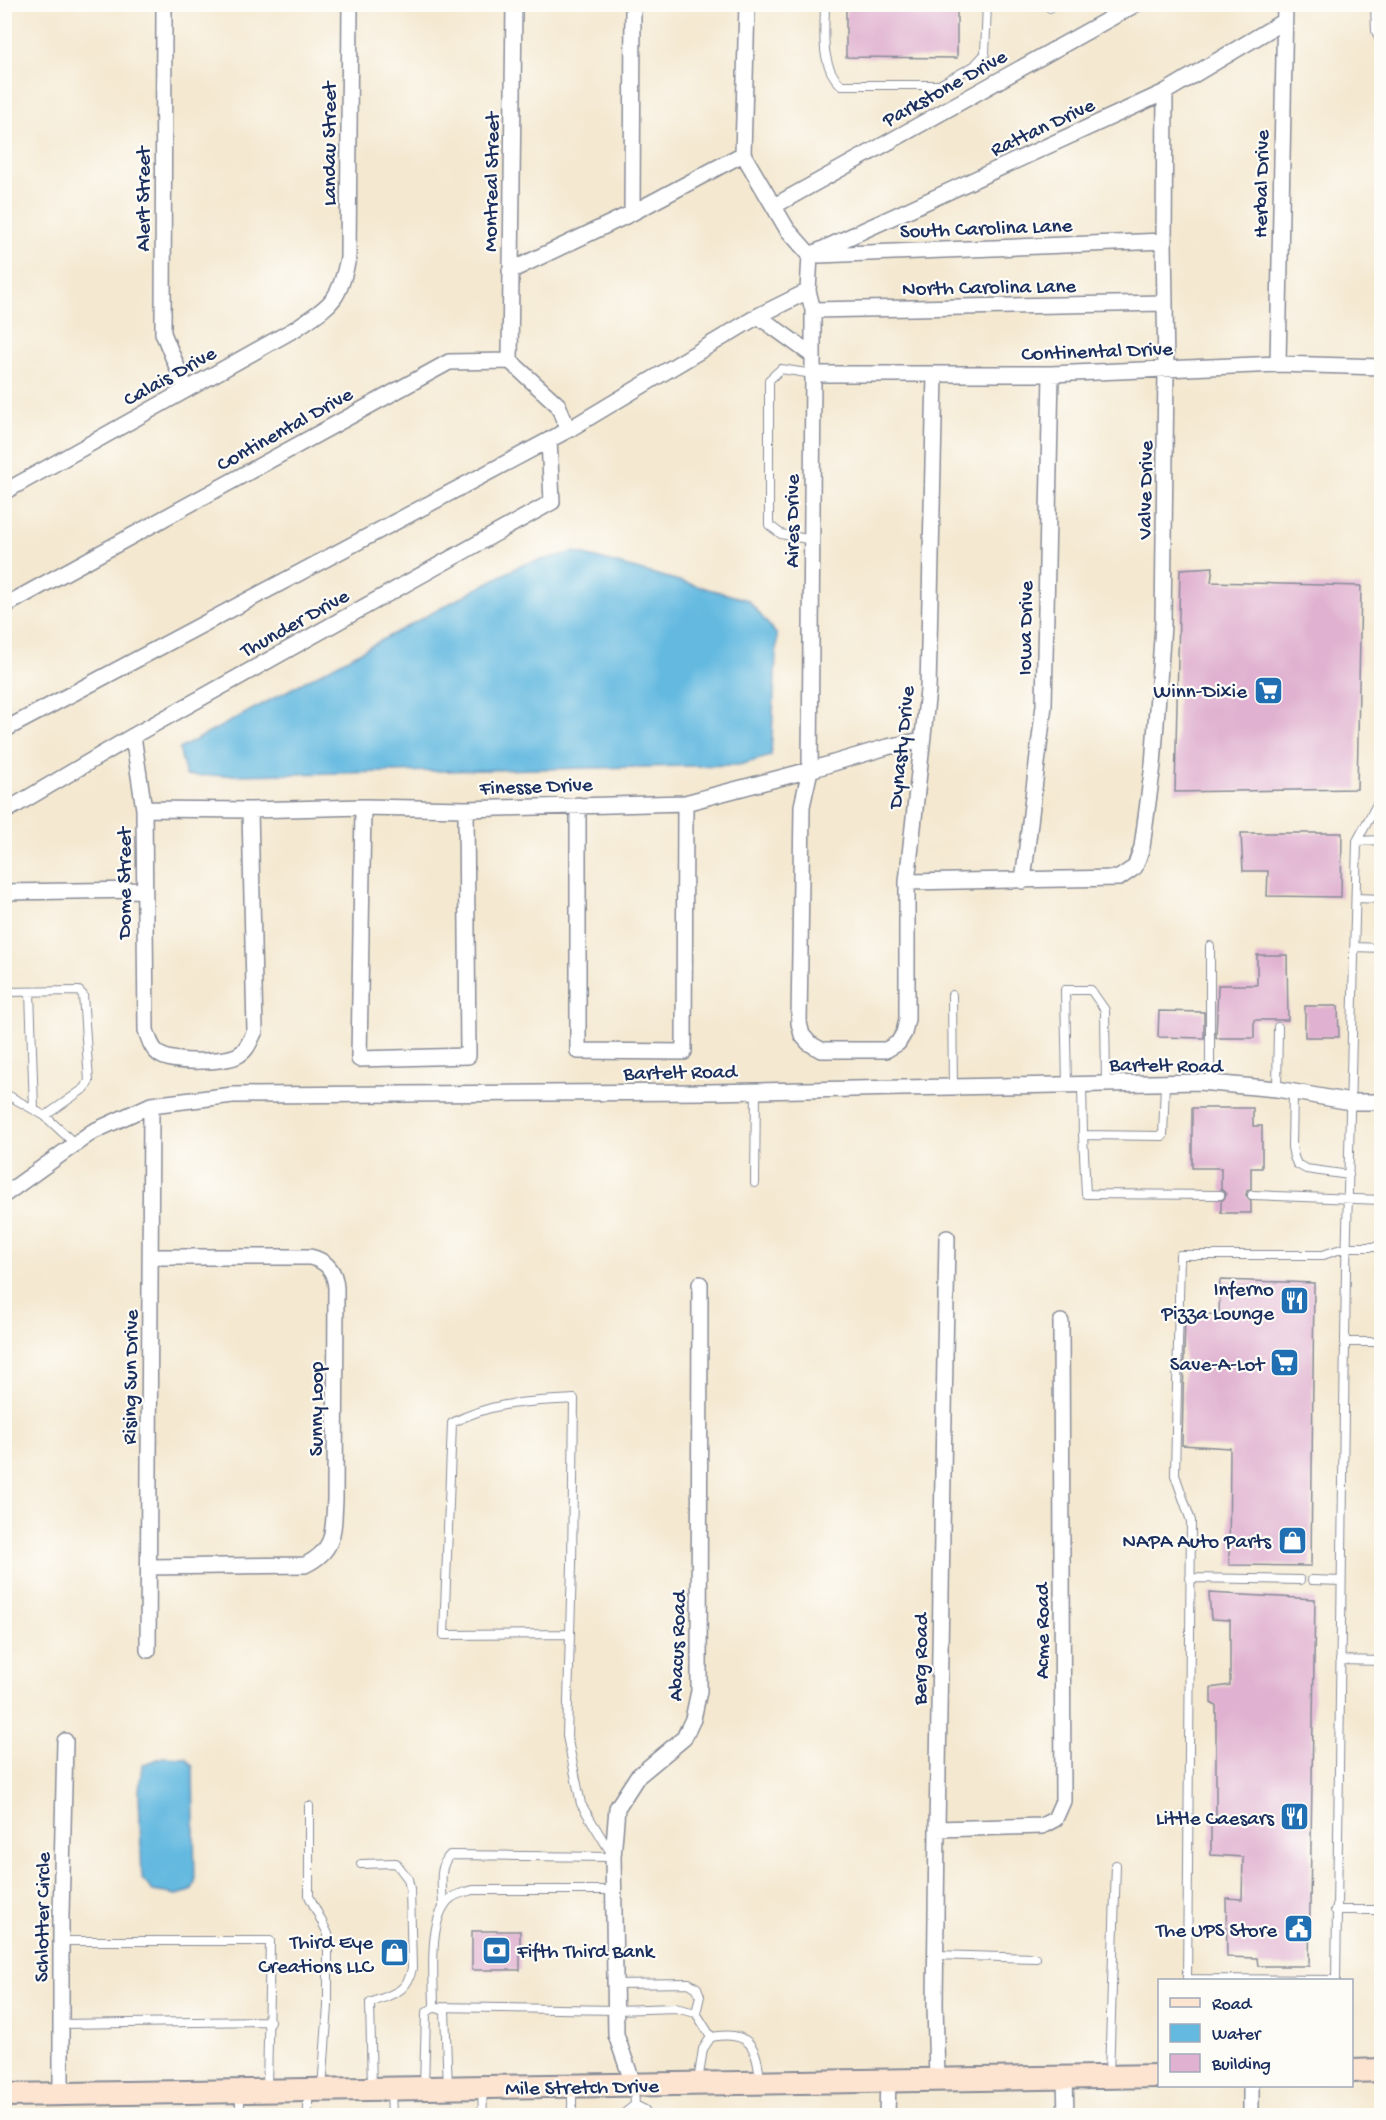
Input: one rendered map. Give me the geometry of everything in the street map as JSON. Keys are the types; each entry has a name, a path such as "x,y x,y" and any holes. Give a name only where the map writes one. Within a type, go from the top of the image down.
{"street":[{"name":"Alert Street","path":"164,4 163,333 186,389"},
{"name":"Landau Street","path":"343,284 348,258 350,4"},
{"name":"Montreal Street","path":"510,361 514,4"},
{"path":"632,213 633,4"},
{"path":"747,4 743,154 787,229 810,255"},
{"name":"Parkstone Drive","path":"774,206 1136,4"},
{"name":"Herbal Drive","path":"1278,364 1285,4"},
{"name":"Rattan Drive","path":"810,255 1165,92 1284,21"},
{"name":"Valve Drive","path":"1023,881 1119,878 1135,867 1142,847 1153,765 1163,625 1166,369 1165,92"},
{"path":"510,271 632,213 743,154"},
{"name":"South Carolina Lane","path":"810,255 1164,241"},
{"name":"Aires Drive","path":"810,255 808,291 813,310 810,770 802,806 800,1023 802,1035 809,1043 821,1050"},
{"name":"Calais Drive","path":"4,492 295,329 333,302 343,284"},
{"path":"4,730 568,430 758,316 808,291"},
{"name":"North Carolina Lane","path":"813,310 1165,303"},
{"path":"758,316 812,355"},
{"path":"510,361 558,405 568,430"},
{"name":"Continental Drive","path":"4,606 449,362 510,361"},
{"name":"Continental Drive","path":"813,374 1051,374 1278,364 1382,367"},
{"name":"Dynasty Drive","path":"821,1050 886,1050 898,1043 904,1033 907,1019 907,882 928,690 935,374"},
{"name":"Iowa Drive","path":"1023,881 1044,705 1051,374"},
{"name":"Thunder Drive","path":"4,812 133,736 552,502 549,440"},
{"name":"Dome Street","path":"133,736 144,809 146,1030 150,1044 159,1055 176,1060 228,1060 242,1054 255,1030 250,810"},
{"name":"Finesse Drive","path":"144,809 250,810 363,807 466,809 685,802 810,770 887,747 922,740"},
{"path":"578,805 578,1051 684,1052 685,802"},
{"path":"363,807 358,1059 468,1056 466,809"},
{"path":"907,882 1023,881"},
{"path":"4,892 144,890"},
{"name":"Bartelt Road","path":"4,1195 92,1132 151,1105 233,1095 756,1091 1210,1083 1277,1089 1351,1102 1382,1102"},
{"name":"Rising Sun Drive","path":"148,1650 151,1105"},
{"name":"Berg Road","path":"937,2080 937,1829 947,1238"},
{"name":"Sunny Loop","path":"149,1567 305,1565 315,1560 330,1544 336,1488 336,1288 335,1276 330,1268 321,1260 310,1257 151,1257"},
{"name":"Abacus Road","path":"634,2095 616,2035 614,1857 618,1808 637,1777 684,1738 693,1719 699,1691 700,1284"},
{"name":"Acme Road","path":"937,1829 1042,1826 1055,1819 1063,1801 1061,1322"},
{"name":"Schlotter Circle","path":"61,2094 65,1741"},
{"path":"1353,2071 1382,2070"},
{"name":"Mile Stretch Drive","path":"4,2095 573,2087 634,2095 697,2084 1158,2076"},
{"path":"1065,2078 1066,2115"},
{"path":"888,2079 888,2115"},
{"path":"1251,2087 1251,2115"}],"lane":[{"path":"825,4 825,56 833,78 841,84 939,85 974,66 986,54 987,4"},
{"path":"1375,4 1382,46"},
{"path":"812,540 781,534 769,525 769,380 781,369 813,374"},
{"path":"1336,1979 1335,1910 1345,1342 1357,841 1382,795"},
{"path":"1357,841 1382,840"},
{"path":"1356,898 1382,899"},
{"path":"1210,946 1210,1083"},
{"path":"1354,947 1382,948"},
{"path":"1106,1084 1105,1010 1091,990 1065,990 1074,1085 1083,1135 1086,1194 1220,1195"},
{"path":"4,992 79,991 83,995 89,1081 85,1088 45,1116"},
{"path":"30,992 34,1109"},
{"path":"952,995 954,1087"},
{"path":"1277,1089 1278,1028"},
{"path":"1083,1135 1162,1136 1165,1083"},
{"path":"755,1183 756,1091"},
{"path":"1293,1092 1292,1147 1297,1164 1306,1169 1349,1175"},
{"path":"4,1093 45,1116 75,1144"},
{"path":"1252,1195 1382,1200"},
{"path":"1187,1979 1191,1521 1174,1475 1180,1255 1323,1255 1347,1247 1382,1247"},
{"path":"1345,1342 1382,1342"},
{"path":"570,1634 444,1635 452,1423 474,1412 510,1403 574,1399 570,1634 567,1736 581,1804 614,1857"},
{"path":"1190,1578 1299,1580"},
{"path":"1312,1580 1341,1581"},
{"path":"1340,1660 1382,1661"},
{"path":"308,2115 315,2090 328,2006 328,1934 309,1896 309,1806"},
{"path":"434,2007 434,1939 443,1907 442,1869 444,1861 450,1855 614,1857"},
{"path":"362,1864 396,1863 408,1879 411,1897 412,1968 410,1980 397,1992 370,2003 382,2089 392,2115"},
{"path":"1109,2077 1116,1865"},
{"path":"443,1907 458,1894 473,1890 614,1890"},
{"path":"1335,1910 1382,1910"},
{"path":"61,1941 270,1941 267,2091"},
{"path":"936,1955 1036,1958"},
{"path":"616,1984 689,1983 697,1988 700,1996 696,2013"},
{"path":"434,2007 445,2012 448,2088"},
{"path":"424,2089 426,2013 434,2007 616,2010 675,2008 696,2013 711,2037"},
{"path":"61,2024 270,2021"},
{"path":"697,2084 703,2049 711,2037 725,2035 741,2036 752,2045 758,2060 760,2082"},
{"path":"572,2115 573,2087"},
{"path":"482,2088 483,2115"},
{"path":"240,2091 240,2115"},
{"path":"626,2115 634,2095 645,2110 645,2115"}],"water":[{"path":"574,552 748,600 777,635 771,756 739,765 186,776 179,749 521,565"},
{"path":"163,1757 186,1758 193,1767 195,1883 191,1891 177,1895 153,1891 142,1879 139,1792 142,1765"}],"building":[{"path":"846,4 957,4 957,58 846,57"},
{"name":"Winn-Dixie","path":"1213,567 1211,582 1361,586 1357,789 1175,792 1180,569"},
{"path":"1241,833 1342,833 1341,897 1267,896 1268,871 1243,871"},
{"path":"1257,955 1287,955 1288,1020 1254,1020 1254,1038 1216,1038 1218,985 1257,985"},
{"path":"1305,1006 1338,1006 1339,1037 1305,1037"},
{"path":"1159,1011 1204,1012 1204,1038 1158,1037"},
{"path":"1192,1108 1253,1108 1253,1126 1262,1126 1262,1168 1251,1168 1251,1189 1246,1195 1251,1201 1251,1213 1221,1213 1221,1201 1226,1194 1221,1189 1221,1168 1192,1168"},
{"path":"1220,1280 1314,1283 1311,1566 1229,1565 1230,1448 1182,1445 1185,1312 1219,1315"},
{"path":"1209,1593 1315,1599 1309,1966 1258,1966 1257,1958 1227,1957 1226,1898 1242,1899 1243,1857 1211,1855 1211,1815 1216,1815 1216,1706 1211,1703 1211,1688 1230,1685 1230,1620 1211,1619"},
{"name":"Fifth Third Bank","path":"472,1931 520,1931 520,1970 472,1970"}],"place":[{"name":"Winn-Dixie","path":"1268,690"},
{"name":"Inferno Pizza Lounge","path":"1295,1300"},
{"name":"Save-A-Lot","path":"1285,1363"},
{"name":"NAPA Auto Parts","path":"1292,1540"},
{"name":"Little Caesars","path":"1295,1817"},
{"name":"The UPS Store","path":"1298,1929"},
{"name":"Fifth Third Bank","path":"496,1950"},
{"name":"Third Eye Creations LLC","path":"394,1953"}]}
